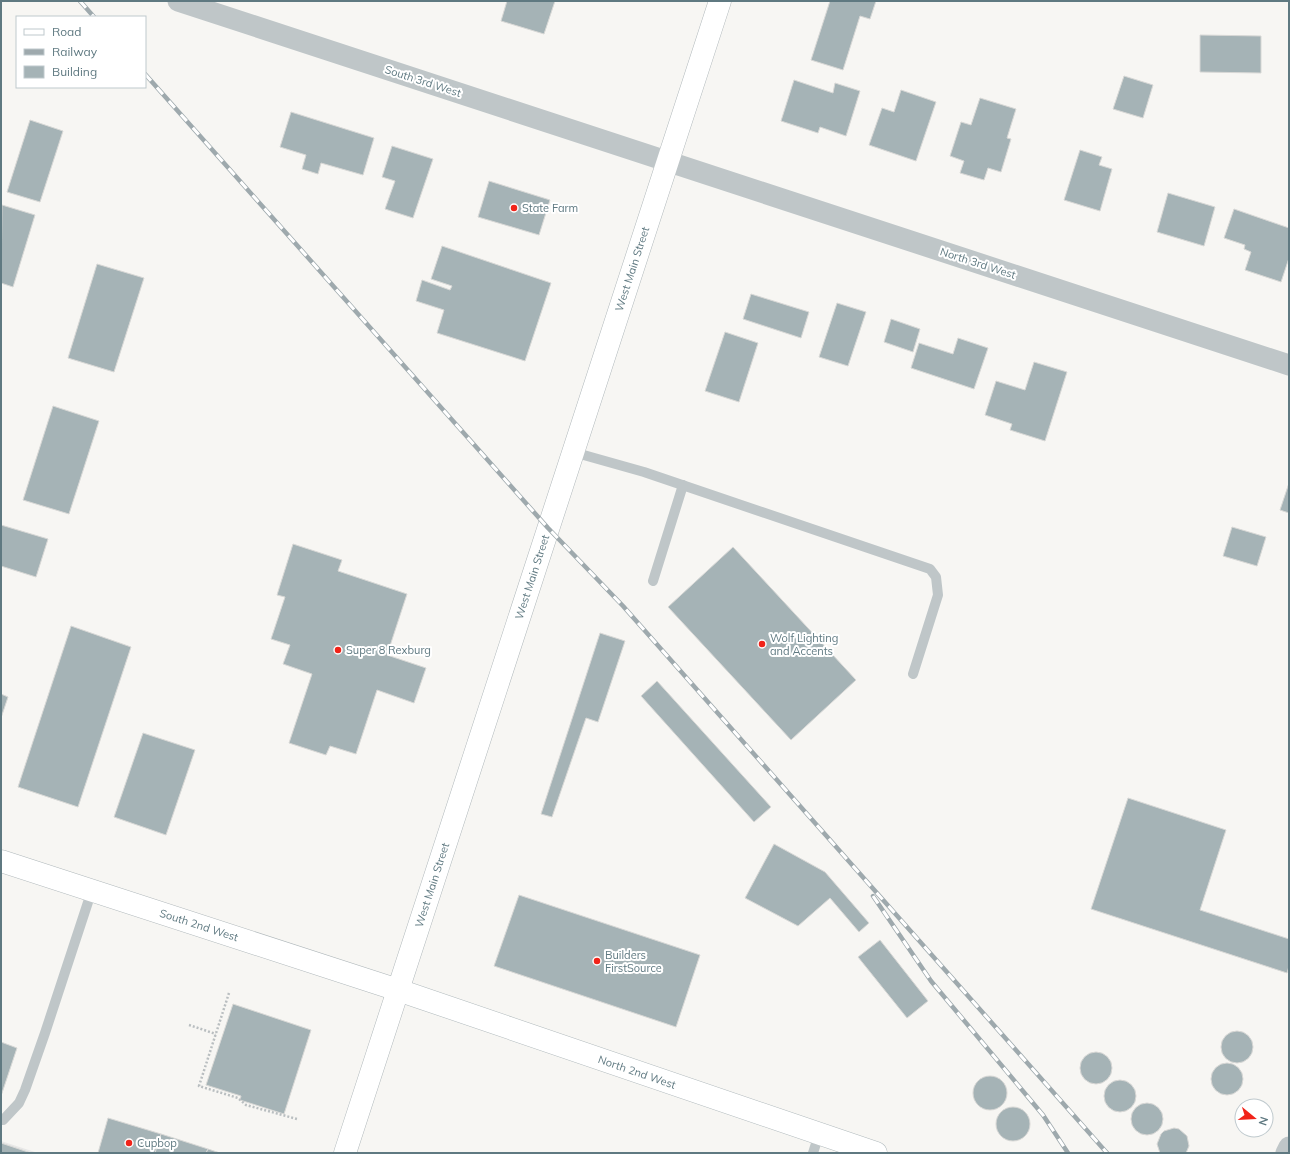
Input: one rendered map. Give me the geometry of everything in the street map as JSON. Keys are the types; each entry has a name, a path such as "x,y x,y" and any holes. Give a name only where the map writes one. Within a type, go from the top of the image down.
{"main road":[{"name":"West Main Street","path":"345,1153 720,1"},
{"name":"South 2nd West","path":"1,861 398,990"},
{"name":"North 2nd West","path":"398,990 816,1143 872,1152"}],"street":[{"name":"South 3rd West","path":"178,1 668,161"},
{"name":"North 3rd West","path":"668,161 1289,365"},
{"path":"1286,1153 1289,1147"}],"lane":[{"path":"573,452 684,485 930,569 936,577 938,594 913,674"},
{"path":"653,581 684,485"},
{"path":"1,1120 3,1120 19,1103 25,1090 92,890"}],"path":[{"path":"229,993 199,1086 238,1098 246,1104 296,1119"},
{"path":"189,1025 216,1034"}],"shaded area":[{"path":"1,1141 38,1153 1,1153"}],"building":[{"path":"507,1 555,1 544,34 501,21"},
{"path":"830,1 876,1 870,19 860,16 843,70 811,60"},
{"path":"1200,35 1261,36 1261,73 1200,72"},
{"path":"1124,76 1153,85 1143,118 1113,109"},
{"path":"794,80 833,93 835,83 860,91 846,136 820,127 818,133 781,121"},
{"path":"901,90 936,102 916,161 869,145 882,108 894,112"},
{"path":"980,98 1016,109 1007,138 1011,139 1001,172 988,168 984,180 960,173 964,161 950,156 961,122 971,125"},
{"path":"291,112 374,138 363,175 321,163 318,174 302,169 306,155 280,147"},
{"path":"30,120 63,131 40,202 7,192"},
{"path":"392,146 433,159 413,218 385,209 395,181 382,177"},
{"path":"1080,150 1102,157 1099,165 1112,169 1100,211 1064,200"},
{"name":"State Farm","path":"489,181 550,200 539,235 478,217"},
{"path":"1168,193 1215,207 1204,246 1157,232"},
{"path":"2,205 35,215 13,287 1,283"},
{"path":"1234,209 1289,228 1289,258 1281,282 1245,270 1251,252 1244,249 1245,245 1224,238"},
{"path":"442,246 551,283 525,361 437,333 444,310 416,301 422,280 450,290 452,286 431,279"},
{"path":"97,264 144,278 114,372 68,358"},
{"path":"751,294 809,312 801,338 743,319"},
{"path":"837,303 866,312 848,366 819,357"},
{"path":"891,319 920,329 913,352 884,342"},
{"path":"725,332 758,343 739,402 705,391"},
{"path":"958,338 988,348 974,389 911,368 919,343 953,354"},
{"path":"1034,362 1067,372 1045,441 1010,430 1012,424 985,415 996,381 1025,390"},
{"path":"53,406 99,421 69,514 23,500"},
{"path":"1289,483 1289,513 1280,510"},
{"path":"1,525 48,539 36,577 1,566"},
{"path":"1232,527 1266,537 1257,566 1223,556"},
{"name":"Super 8 Rexburg","path":"293,544 342,560 338,571 407,594 387,655 426,668 414,703 377,690 356,754 330,746 326,755 289,743 312,674 283,664 290,645 271,639 285,597 277,595"},
{"name":"Wolf Lighting and Accents","path":"733,547 856,680 791,740 668,607"},
{"path":"71,626 131,647 78,807 18,787"},
{"path":"600,633 625,641 598,722 586,718 552,817 541,814"},
{"path":"657,681 771,807 754,822 641,696"},
{"path":"1,694 8,697 1,718"},
{"path":"143,733 195,750 166,835 114,817"},
{"path":"1128,798 1226,830 1200,910 1289,939 1289,966 1287,973 1091,909"},
{"path":"774,844 825,872 869,923 859,932 830,898 798,926 745,898"},
{"name":"Builders FirstSource","path":"519,895 700,955 676,1027 494,966"},
{"path":"880,940 928,1001 907,1018 858,957"},
{"path":"233,1004 311,1030 284,1114 240,1100 241,1096 206,1085"},
{"path":"1237,1031 1243,1032 1250,1038 1253,1047 1252,1053 1246,1060 1237,1063 1231,1062 1224,1056 1221,1047 1222,1041 1228,1034"},
{"path":"1,1042 17,1048 1,1096"},
{"path":"1096,1052 1102,1053 1109,1059 1112,1068 1111,1074 1105,1081 1096,1084 1090,1083 1083,1077 1080,1068 1081,1062 1087,1055"},
{"path":"1227,1063 1233,1064 1240,1070 1243,1079 1242,1085 1236,1092 1227,1095 1221,1094 1214,1088 1211,1079 1212,1073 1218,1066"},
{"path":"987,1076 993,1076 1002,1081 1006,1087 1006,1099 1002,1105 993,1110 987,1110 978,1105 973,1096 973,1090 978,1081"},
{"path":"1117,1080 1123,1080 1133,1087 1136,1096 1135,1102 1129,1109 1123,1112 1117,1112 1107,1105 1104,1099 1104,1093 1111,1083"},
{"path":"1144,1103 1150,1103 1160,1110 1163,1119 1162,1125 1156,1132 1150,1135 1144,1135 1134,1128 1131,1122 1131,1116 1138,1106"},
{"path":"1016,1107 1025,1112 1029,1117 1029,1131 1025,1136 1020,1140 1010,1141 1006,1140 997,1131 996,1121 997,1117 1006,1108"},
{"name":"Cupbop","path":"108,1118 161,1134 155,1153 98,1153"},
{"path":"1174,1128 1179,1129 1187,1136 1189,1146 1186,1153 1160,1153 1157,1144 1161,1134 1164,1131"},
{"path":"161,1134 208,1149 206,1153 155,1153"},
{"path":"1,1143 31,1153 1,1153"},
{"path":"208,1149 220,1153 206,1153"}],"railway":[{"path":"80,1 93,16"},
{"path":"146,75 548,528 623,606 1107,1153"},
{"path":"873,896 931,981 1043,1115 1068,1153"}],"place":[{"name":"State Farm","path":"514,208"},
{"name":"Wolf Lighting and Accents","path":"762,644"},
{"name":"Super 8 Rexburg","path":"338,650"},
{"name":"Builders FirstSource","path":"597,961"},
{"name":"Cupbop","path":"129,1143"}]}
